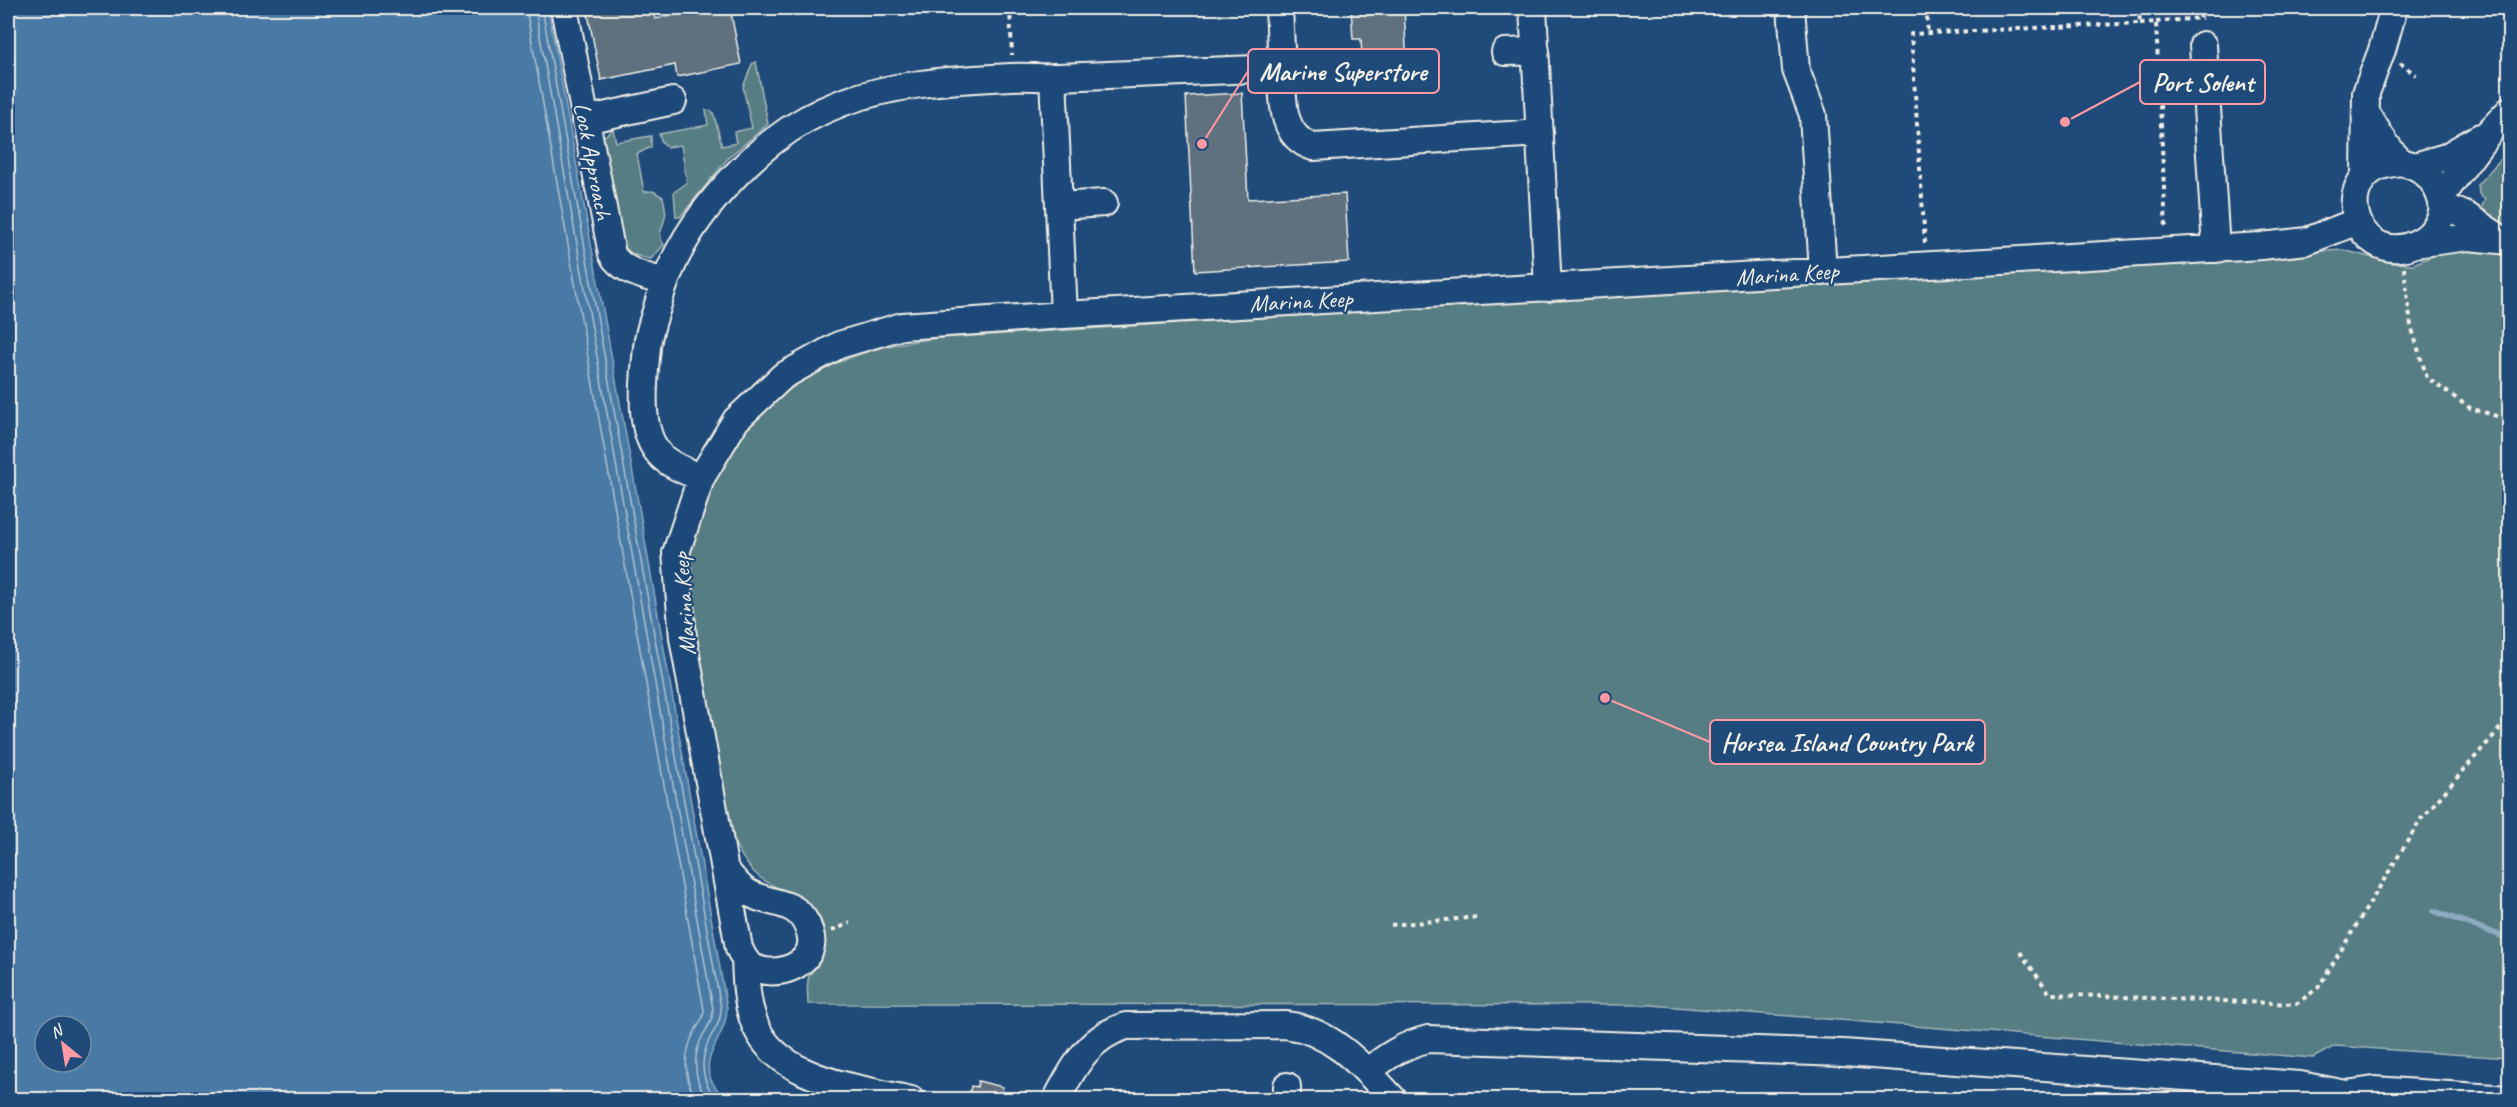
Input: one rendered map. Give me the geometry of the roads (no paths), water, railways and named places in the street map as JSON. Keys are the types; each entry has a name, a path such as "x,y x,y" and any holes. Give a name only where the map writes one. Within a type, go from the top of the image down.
{"street":[{"name":"Lock Approach","path":"564,8 612,254 625,268 664,282"},
{"path":"1279,8 1286,119 1294,135 1313,147 1540,133"},
{"path":"1533,8 1548,288"},
{"path":"1791,8 1796,70 1813,115 1823,272"},
{"path":"2394,8 2366,93 2364,176 2355,196 2358,221 2363,231 2377,244 2387,248 2468,237 2506,240"},
{"path":"2203,45 2216,249"},
{"path":"1505,52 1536,51"},
{"path":"701,478 666,461 651,444 643,402 648,340 664,282 682,242 719,193 767,145 811,116 846,100 880,90 917,84 1013,77 1282,68"},
{"path":"1053,77 1064,315"},
{"path":"585,120 673,101"},
{"path":"2442,202 2490,131 2510,110"},
{"path":"2366,112 2408,164 2433,181 2442,202 2441,217 2432,232 2408,246"},
{"path":"2364,176 2379,166 2408,164 2446,157 2490,131"},
{"path":"2442,202 2506,240"},
{"path":"1059,206 1104,203"},
{"name":"Marina Keep","path":"911,1100 820,1079 792,1066 772,1048 753,1021 746,990 745,959 739,948 683,638 676,553 701,478 736,420 783,376 838,345 902,326 2216,249 2307,241 2358,221"},
{"path":"725,870 743,890 795,909 802,915 811,935 810,952 799,964 781,971 769,972 751,966 745,959"},
{"path":"1056,1100 1074,1067 1096,1039 1111,1030 1126,1026 1286,1025 1303,1027 1339,1045 1394,1100"},
{"path":"1367,1071 1386,1056 1408,1044 1428,1040 1843,1053 2300,1085 2345,1097 2374,1090 2510,1099"}],"water":[{"path":"8,8 548,8 727,1008 725,1021 711,1054 709,1075 715,1087 727,1099 8,1099"}],"waterway":[{"path":"2434,911 2510,939"}],"place":[{"name":"Port Solent","path":"2065,122"},
{"name":"Marine Superstore","path":"1202,144"},
{"name":"Horsea Island Country Park","path":"1605,698"}]}
